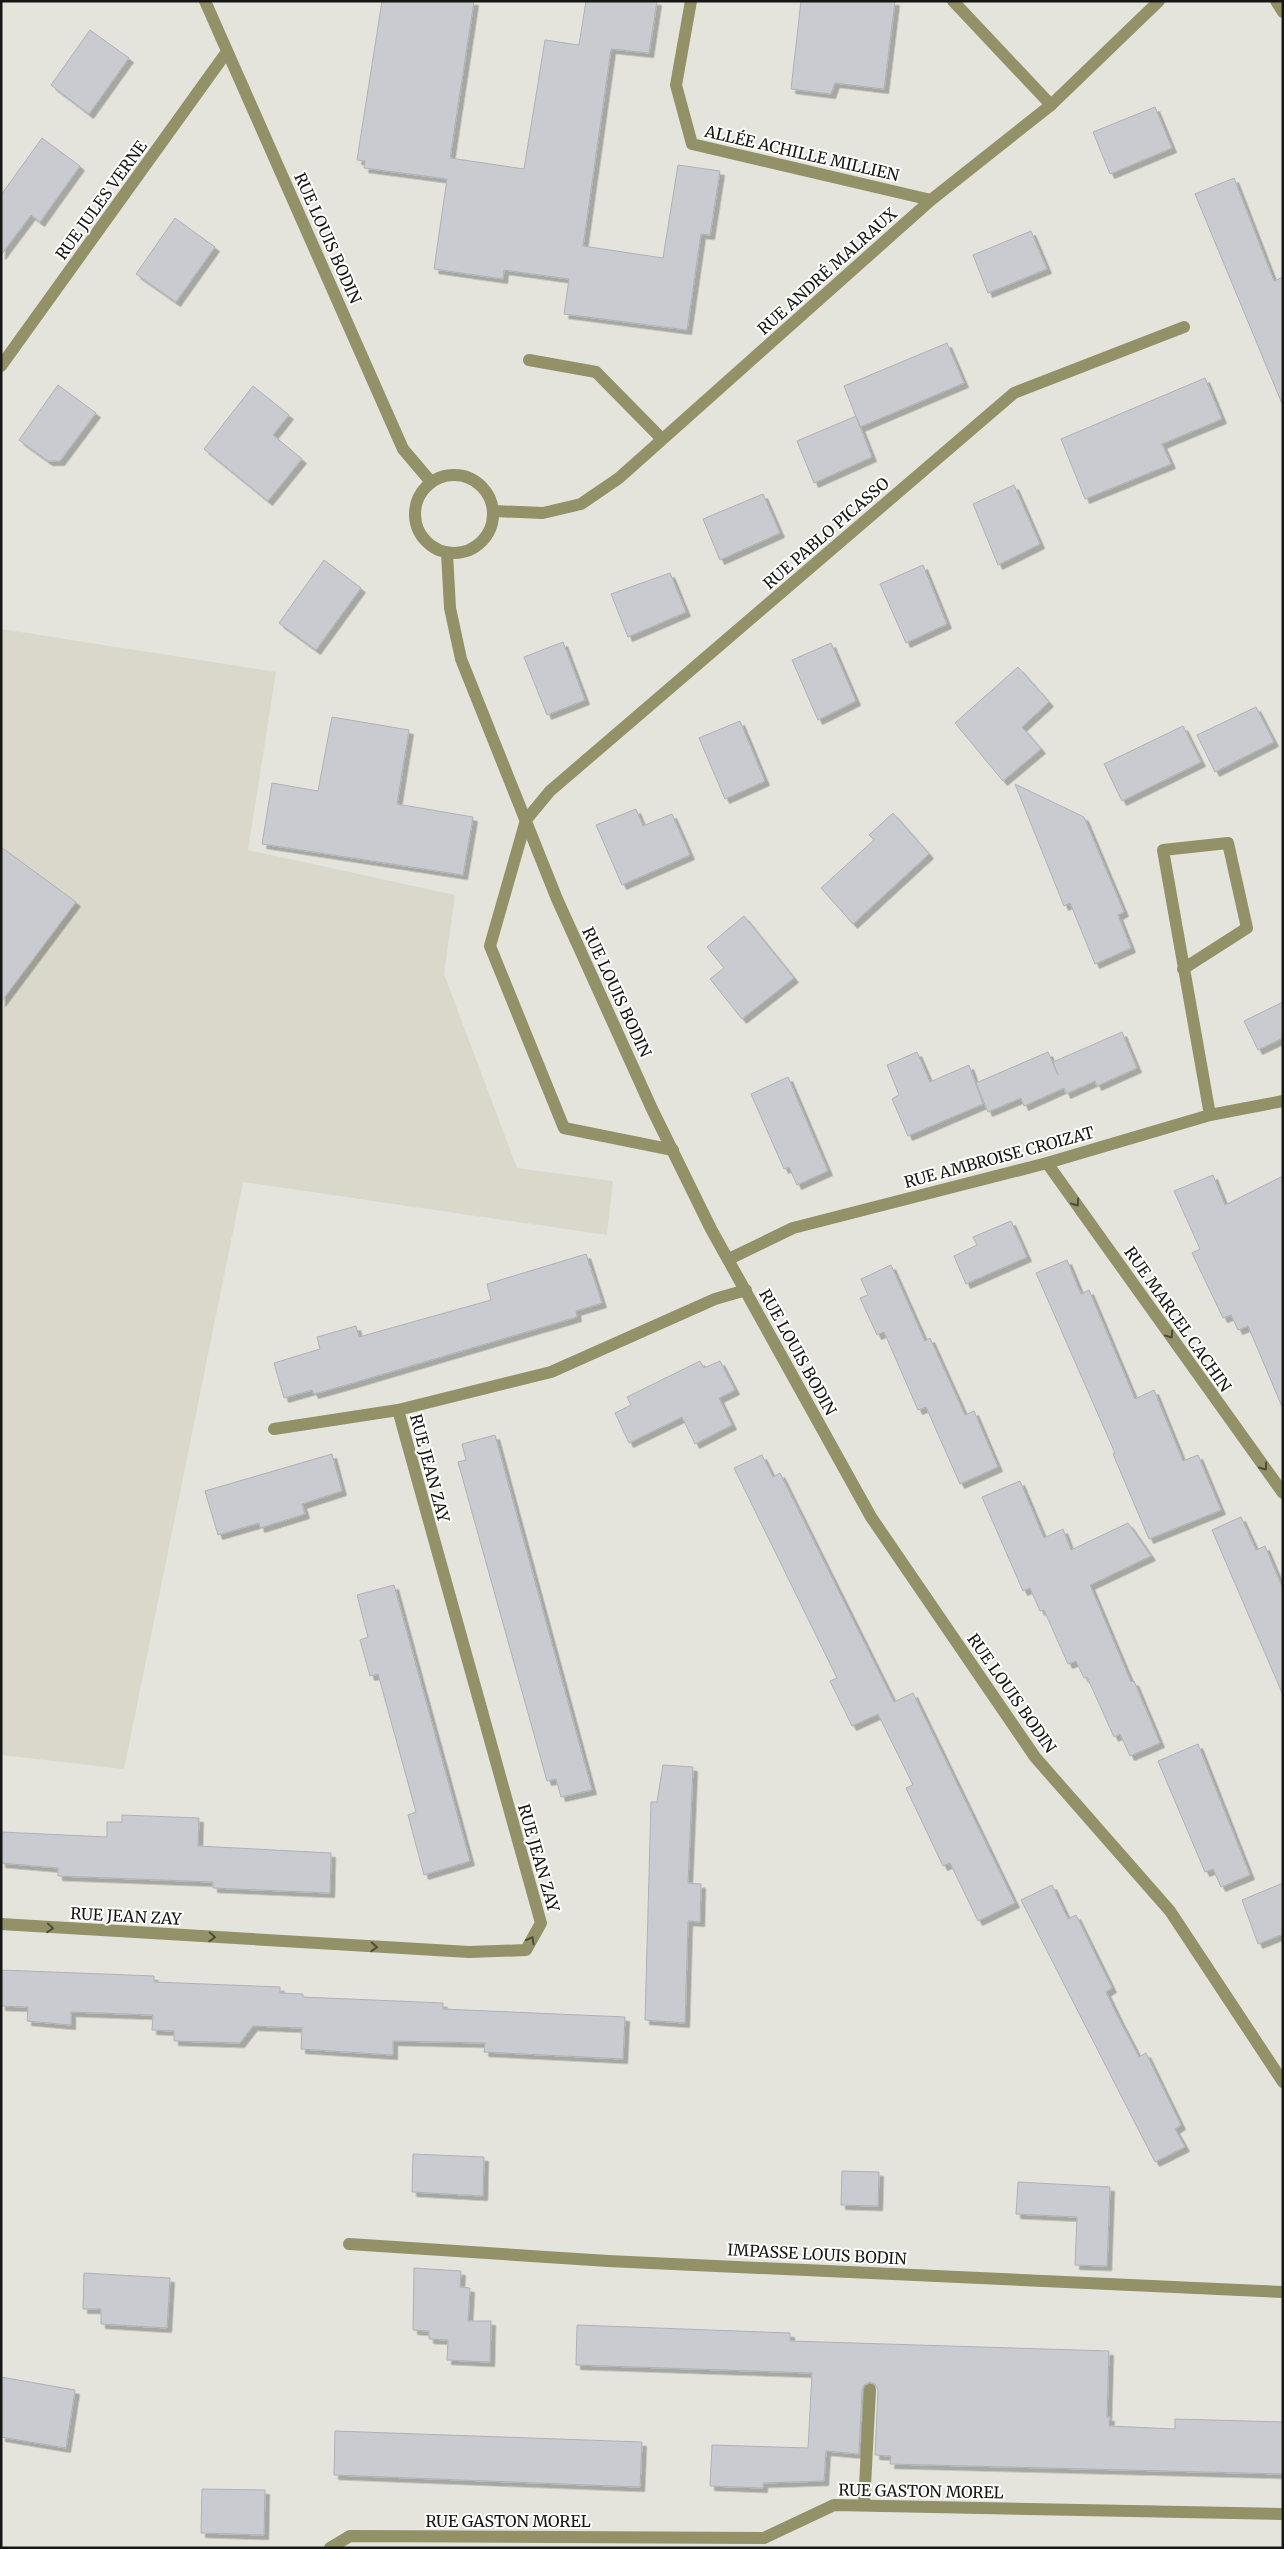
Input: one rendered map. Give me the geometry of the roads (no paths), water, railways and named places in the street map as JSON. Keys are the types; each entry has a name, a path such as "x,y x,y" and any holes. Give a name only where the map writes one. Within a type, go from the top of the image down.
{"street":[{"name":"RUE LOUIS BODIN","path":"205,1 226,53 403,449 431,482"},
{"name":"ALLÉE ACHILLE MILLIEN","path":"690,1 676,85 692,144 931,200"},
{"path":"953,1 1051,106"},
{"name":"RUE ANDRÉ MALRAUX","path":"494,511 543,513 582,504 619,478 931,200 1051,106 1159,1"},
{"path":"1276,1 1283,12"},
{"name":"RUE JULES VERNE","path":"1,366 226,53"},
{"name":"RUE PABLO PICASSO","path":"526,820 550,791 1014,393 1184,328"},
{"path":"528,360 596,372 662,439"},
{"path":"453,474 471,478 485,489 494,511 488,534 481,544 459,553 447,553 435,549 424,540 414,517 416,503 422,492 431,482 441,476 453,474"},
{"name":"RUE LOUIS BODIN","path":"447,553 450,608 461,659 557,899 711,1229 871,1517 1035,1757 1170,1911 1283,2082"},
{"path":"526,820 490,946 564,1128 673,1150"},
{"path":"1183,969 1247,928 1228,843 1163,850 1183,969 1210,1115"},
{"name":"RUE AMBROISE CROIZAT","path":"728,1259 794,1228 1047,1163 1210,1115 1283,1101"},
{"name":"RUE MARCEL CACHIN","path":"1047,1163 1283,1494"},
{"name":"RUE JEAN ZAY","path":"274,1429 398,1410 551,1372 714,1299 746,1290"},
{"name":"RUE JEAN ZAY","path":"1,1924 469,1952 526,1950 541,1923 398,1410"},
{"name":"IMPASSE LOUIS BODIN","path":"349,2244 608,2261 1283,2292"},
{"path":"864,2505 870,2390"},
{"name":"RUE GASTON MOREL","path":"330,2548 350,2536 764,2538 834,2505 1283,2514"}]}
